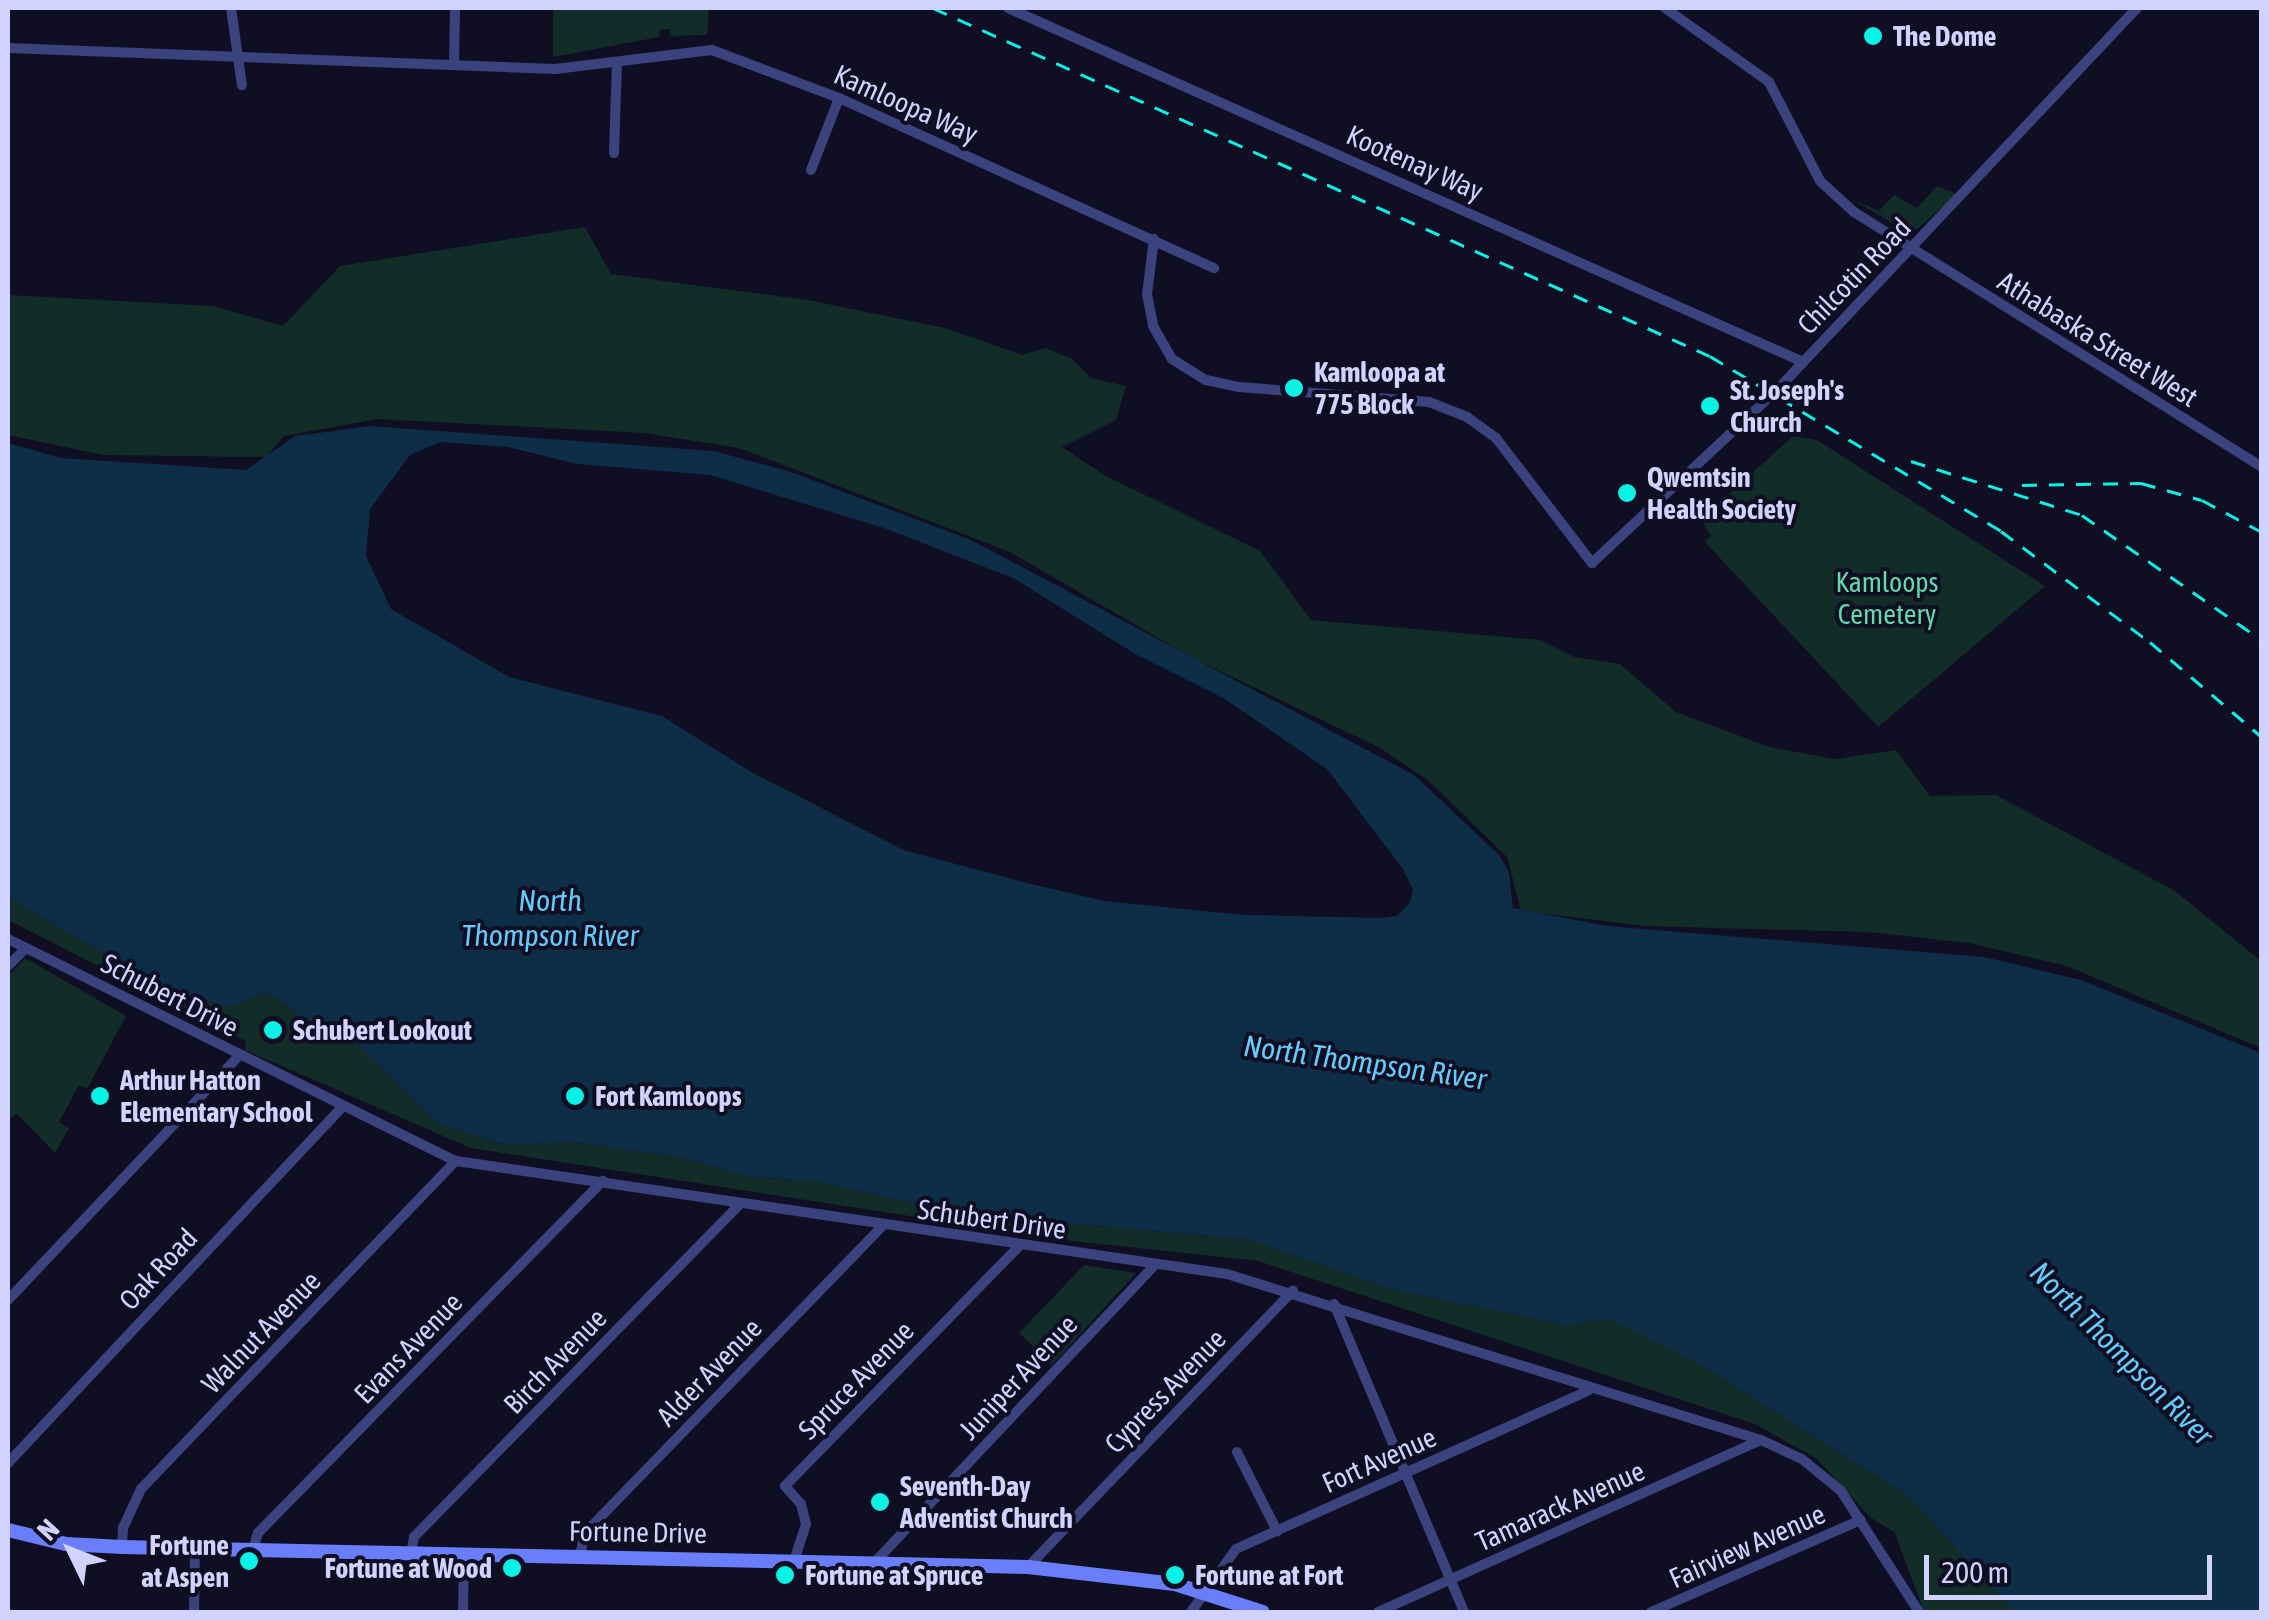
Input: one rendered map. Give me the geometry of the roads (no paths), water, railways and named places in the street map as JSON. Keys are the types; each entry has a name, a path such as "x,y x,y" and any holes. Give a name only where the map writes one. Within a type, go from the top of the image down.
{"main road":[{"name":"Fortune Drive","path":"8,1530 66,1544 122,1547 580,1555 1120,1573 1203,1591 1263,1612"}],"street":[{"path":"231,8 242,85"},
{"path":"454,65 455,8"},
{"name":"Kootenay Way","path":"1008,8 1803,362"},
{"name":"Athabaska Street West","path":"1665,8 1754,67 1786,110 1810,164 1832,196 2262,467"},
{"name":"Chilcotin Road","path":"1154,240 1147,294 1153,326 1172,359 1206,380 1238,387 1429,402 1467,416 1496,438 1592,563 1803,362 2137,8"},
{"name":"Kamloopa Way","path":"8,48 555,70 712,50 838,98 1214,268"},
{"path":"614,153 617,62"},
{"path":"811,170 838,98"},
{"name":"Schubert Drive","path":"8,939 456,1161 1292,1290 1589,1390 1761,1440 1802,1459 1840,1492 1919,1612"},
{"path":"8,966 26,948"},
{"path":"8,1300 239,1056"},
{"name":"Oak Road","path":"8,1462 342,1107"},
{"name":"Walnut Avenue","path":"122,1547 123,1528 141,1490 456,1161"},
{"name":"Evans Avenue","path":"253,1550 258,1533 604,1181"},
{"name":"Birch Avenue","path":"411,1554 414,1537 740,1203"},
{"name":"Alder Avenue","path":"580,1555 584,1534 882,1226"},
{"name":"Spruce Avenue","path":"794,1561 806,1524 801,1504 784,1486 1019,1246"},
{"name":"Juniper Avenue","path":"874,1563 1154,1266"},
{"name":"Cypress Avenue","path":"1028,1567 1292,1290"},
{"path":"1334,1304 1464,1612"},
{"name":"Fort Avenue","path":"1191,1612 1236,1550 1589,1390"},
{"name":"Tamarack Avenue","path":"1378,1612 1761,1440"},
{"path":"1237,1452 1277,1531"},
{"name":"Fairview Avenue","path":"1651,1612 1861,1520"},
{"path":"194,1612 195,1549"},
{"path":"463,1612 464,1554"}],"water":[{"name":"North Thompson River","path":"371,426 714,451 791,472 971,540 1414,775 1499,855 1509,872 1513,908 1607,926 1984,957 2081,980 2261,1053 2261,1612 2015,1612 1907,1495 1694,1361 1609,1319 1567,1325 1394,1290 1247,1239 966,1215 814,1181 750,1177 679,1157 573,1142 506,1145 438,1124 355,1041 302,1018 274,996 264,993 230,1007 157,986 8,897 8,443 61,458 246,470 295,436","holes":["440,442 508,447 577,464 710,475 884,528 1013,578 1137,655 1225,699 1327,769 1403,869 1413,890 1410,902 1397,916 1383,918 1245,915 1104,901 1027,883 903,850 753,773 662,716 509,677 391,609 366,556 370,509 410,455"]}],"railway":[{"path":"933,8 1710,356 2001,531 2150,642 2262,737"},
{"path":"1911,461 2082,515 2262,640"},
{"path":"2022,485 2141,483 2202,500 2262,532"}],"place":[{"name":"The Dome","path":"1873,36"},
{"name":"Kamloopa at 775 Block","path":"1294,388"},
{"name":"St. Joseph's Church","path":"1710,406"},
{"name":"Qwemtsin Health Society","path":"1627,493"},
{"name":"Schubert Lookout","path":"273,1030"},
{"name":"Arthur Hatton Elementary School","path":"100,1096"},
{"name":"Fort Kamloops","path":"575,1096"},
{"name":"Seventh-Day Adventist Church","path":"880,1502"},
{"name":"Fortune at Aspen","path":"249,1561"},
{"name":"Fortune at Wood","path":"512,1568"},
{"name":"Fortune at Spruce","path":"785,1575"},
{"name":"Fortune at Fort","path":"1175,1575"}],"park label":[{"name":"Kamloops Cemetery","path":"1887,598"}]}
